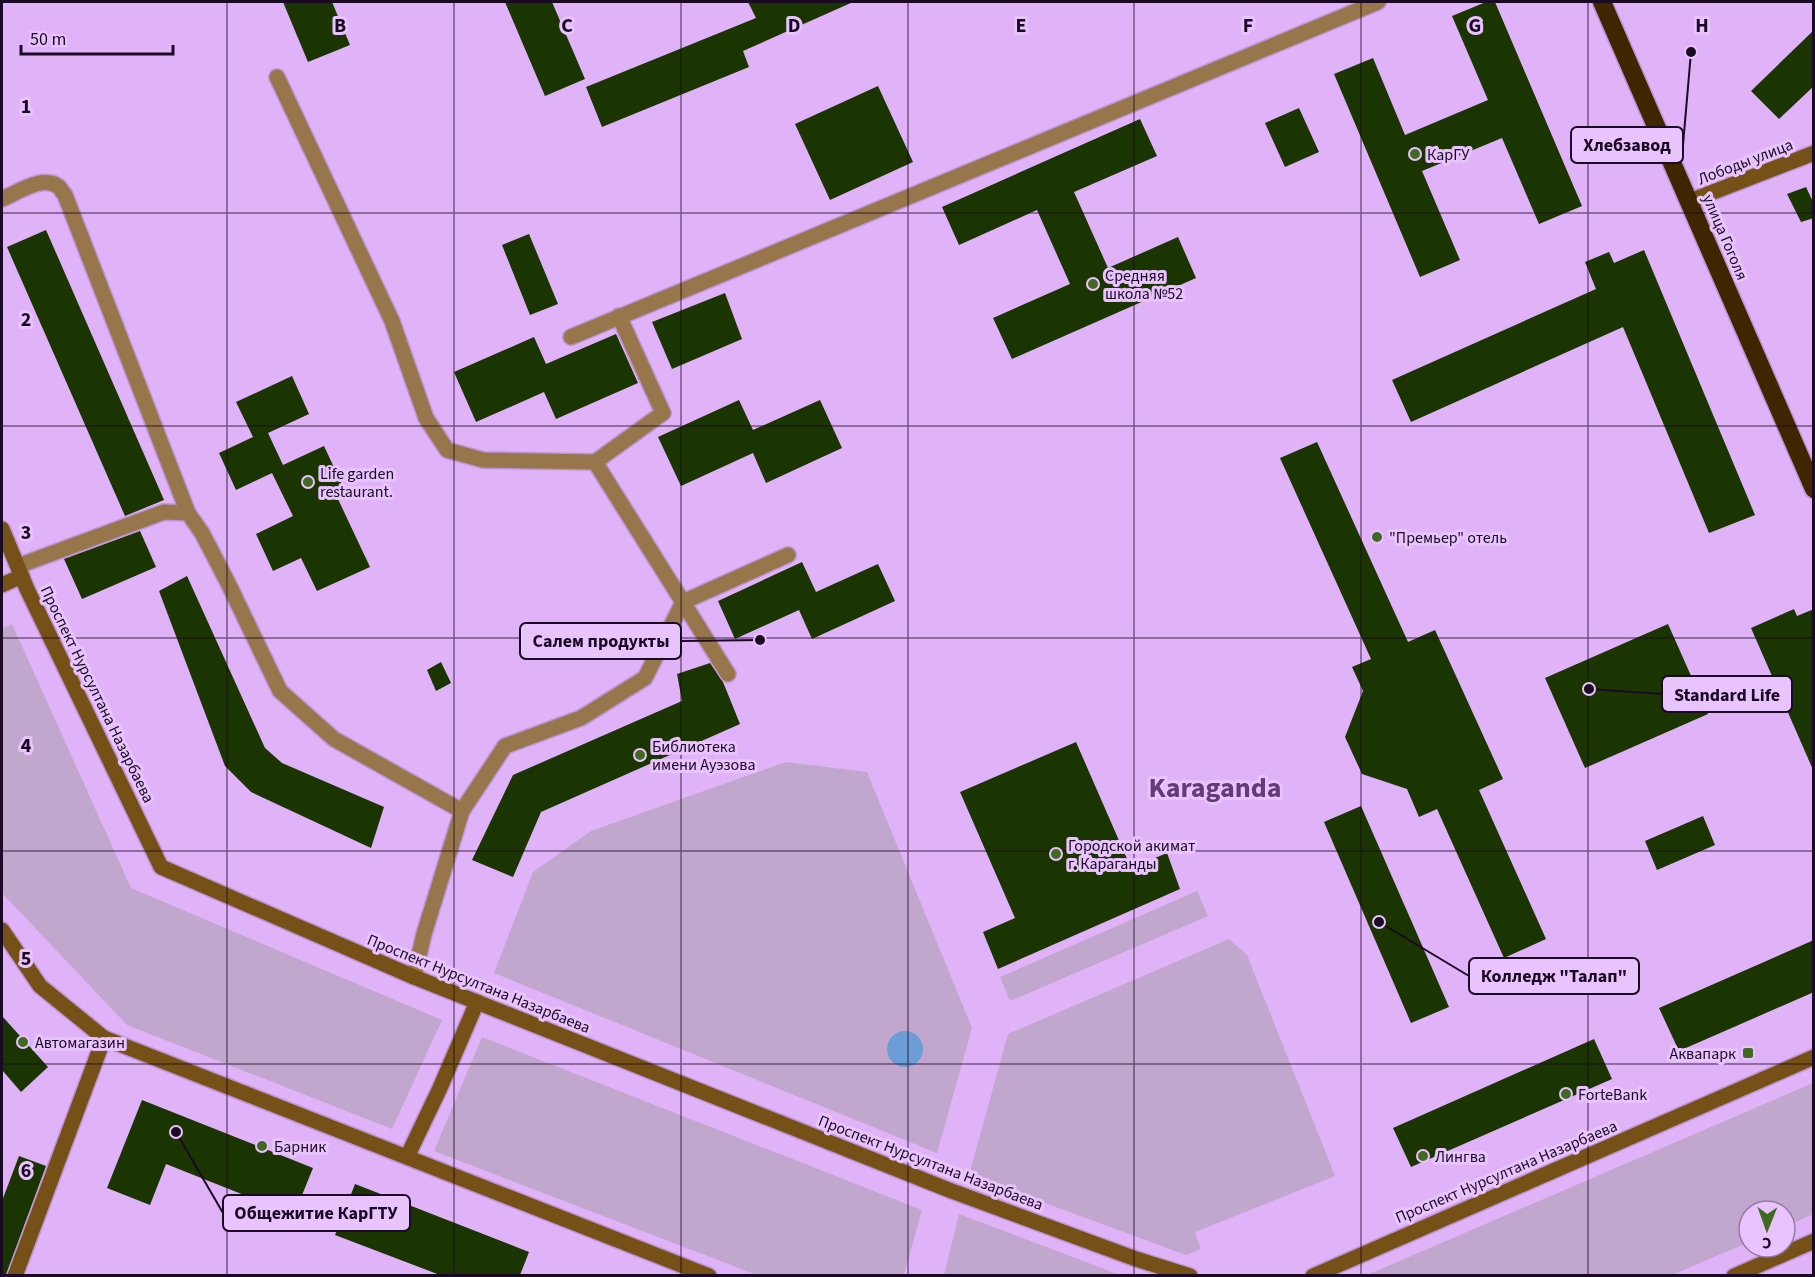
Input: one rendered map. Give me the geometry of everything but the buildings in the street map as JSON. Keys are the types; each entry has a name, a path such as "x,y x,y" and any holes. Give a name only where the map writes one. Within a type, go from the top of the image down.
{"highway":[{"name":"улица Гоголя","path":"1602,2 1814,489"}],"main road":[{"name":"Лободы улица","path":"1690,201 1814,153"},
{"name":"Проспект Нурсултана Назарбаева","path":"2,529 161,867 414,977 950,1190 1136,1259 1190,1275"},
{"path":"2,585 20,571"},
{"path":"2,930 40,986 104,1038 709,1275"},
{"path":"407,1157 477,1002"},
{"path":"15,1275 104,1038"},
{"name":"Проспект Нурсултана Назарбаева","path":"1312,1275 1814,1057"},
{"path":"1734,1275 1814,1241"},
{"name":"Проспект Нурсултана Назарбаева","path":"1136,1259 1160,1275"}],"street":[{"path":"571,337 1378,2"},
{"path":"277,77 392,321 426,418 447,450 483,460 595,462 663,413 619,316"},
{"path":"2,200 33,185 47,182 58,186 65,195 188,513 202,533 228,583 280,691 334,739 462,811"},
{"path":"595,462 728,674"},
{"path":"20,571 164,512 188,513"},
{"path":"414,977 424,934 462,811 506,746 581,718 645,678 683,602 788,555"}],"shaded area":[{"path":"12,624 131,888 442,1020 392,1129 127,1025 2,893 2,629"},
{"path":"786,762 867,772 972,1028 937,1153 494,973 533,872 591,831"},
{"path":"1197,891 1208,916 1010,1001 1000,977"},
{"path":"1229,939 1247,955 1335,1176 1195,1232 1201,1249 1186,1255 969,1175 1008,1034"},
{"path":"482,1037 922,1210 904,1275 757,1275 434,1151"},
{"path":"1813,1083 1813,1214 1797,1221 1797,1199 1737,1199 1737,1247 1672,1275 1367,1275"},
{"path":"959,1214 1120,1275 944,1275"}],"water":[{"path":"905,1031 918,1036 923,1049 918,1062 905,1067 892,1062 887,1049 892,1036"}],"place":[{"name":"Хлебзавод","path":"1691,52"},
{"name":"КарГУ","path":"1415,154"},
{"name":"Средняя школа №52","path":"1093,284"},
{"name":"Life garden restaurant.","path":"308,482"},
{"name":"\"Премьер\" отель","path":"1377,537"},
{"name":"Салем продукты","path":"760,640"},
{"name":"Standard Life","path":"1589,689"},
{"name":"Библиотека имени Ауэзова","path":"640,755"},
{"name":"Городской акимат г. Караганды","path":"1056,854"},
{"name":"Колледж \"Талап\"","path":"1379,922"},
{"name":"Автомагазин","path":"23,1042"},
{"name":"Аквапарк","path":"1748,1053"},
{"name":"ForteBank","path":"1566,1094"},
{"name":"Общежитие КарГТУ","path":"176,1132"},
{"name":"Барник","path":"262,1146"},
{"name":"Лингва","path":"1423,1156"}],"district":[{"name":"Karaganda","path":"1215,787"}]}
